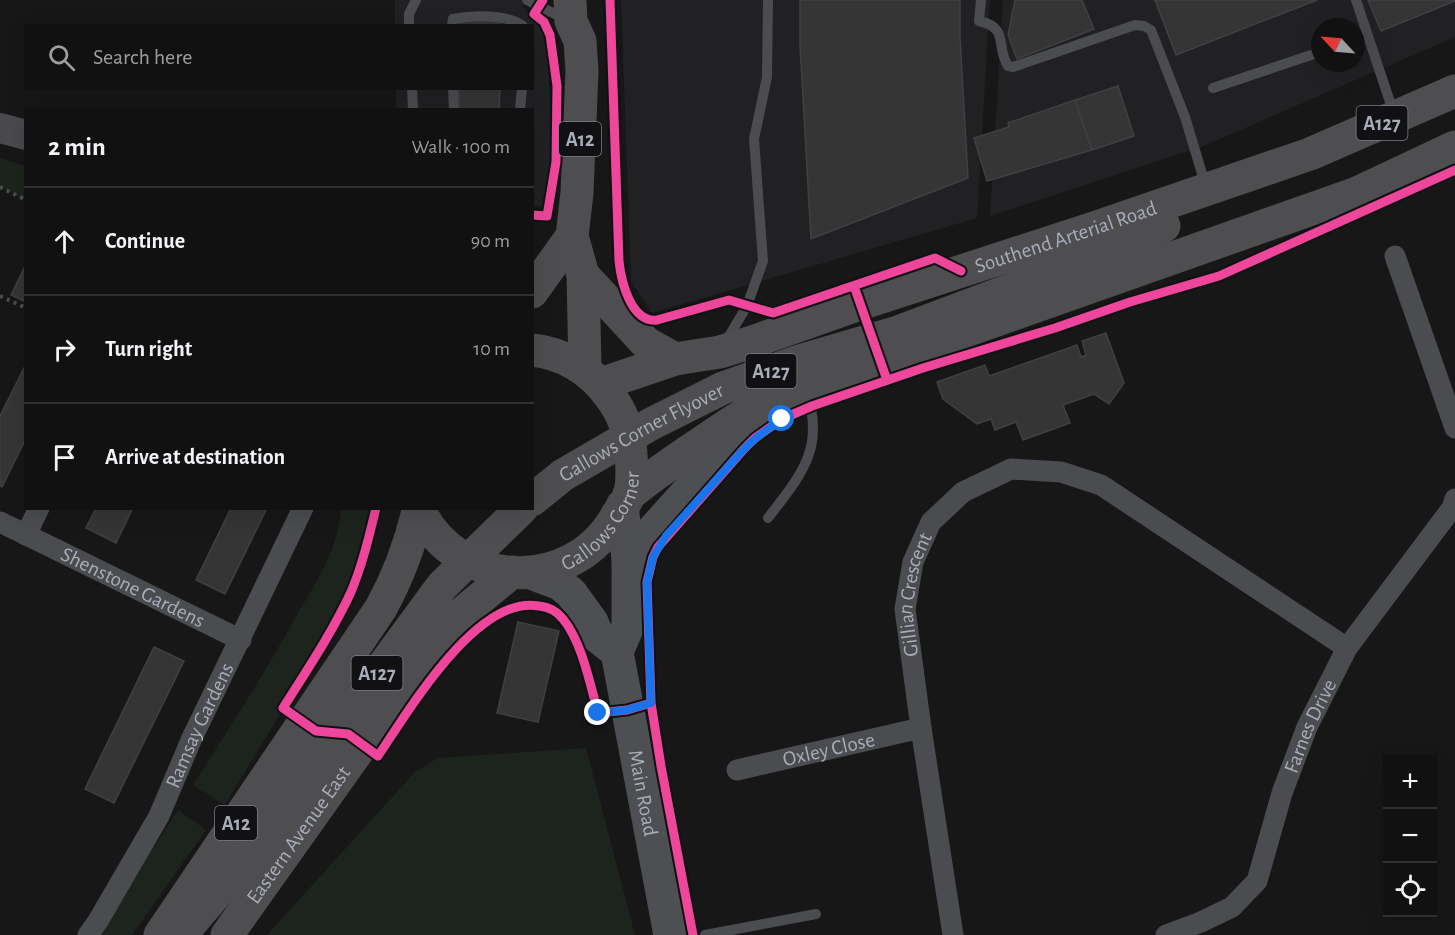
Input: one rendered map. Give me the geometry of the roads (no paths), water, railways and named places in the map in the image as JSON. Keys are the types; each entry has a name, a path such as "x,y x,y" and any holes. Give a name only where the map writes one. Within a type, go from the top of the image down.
{"highway":[{"name":"A12","path":"578,16 582,109 578,193 572,236 584,275 593,377"},
{"name":"Southend Arterial Road","path":"593,377 675,359 720,352 1310,154 1455,91"},
{"name":"A127","path":"626,501 659,470 739,416 776,398 1357,193 1455,147"},
{"name":"A127","path":"1028,283 1148,232 1266,187 1310,154"},
{"name":"A127","path":"1028,283 1357,193"},
{"name":"A12","path":"534,289 572,236"},
{"path":"584,275 646,343 675,359"},
{"name":"Gallows Corner Flyover","path":"534,498 563,475 651,424 723,388 800,361 898,332 1028,283"},
{"name":"Gallows Corner","path":"418,510 438,539 465,560 497,572 521,573 554,568 576,558 595,545 611,527 626,501 632,464 630,442 624,421 615,402 593,377 565,358 534,350"},
{"name":"A12","path":"160,935 381,608 402,566 418,510"},
{"name":"A127","path":"206,935 250,854 298,782 442,586 520,510"},
{"name":"Eastern Avenue East","path":"227,935 429,651 455,635 460,615 521,573"},
{"name":"A127","path":"182,935 250,854"}],"main road":[{"path":"628,558 743,431 769,408 805,387"},
{"path":"521,573 560,584 571,593 592,622 598,637 617,652 628,626 626,501"},
{"name":"Main Road","path":"617,652 670,935"}],"street":[{"path":"0,128 24,134"},
{"path":"1395,256 1455,428"},
{"name":"Gillian Crescent","path":"953,935 905,609 913,562 931,522 963,492 1011,470 1061,472 1101,484 1347,648"},
{"name":"Farnes Drive","path":"1166,935 1232,907 1257,880 1282,793 1307,727 1347,648 1452,508 1455,499"},
{"path":"26,535 38,510"},
{"name":"Ramsay Gardens","path":"88,935 159,816 192,738 302,510"},
{"name":"Shenstone Gardens","path":"0,522 241,640"},
{"name":"Oxley Close","path":"737,770 921,728"}],"lane":[{"path":"409,24 409,14 416,0"},
{"path":"527,0 578,16"},
{"path":"720,352 747,306 763,261 754,139 767,77 768,0"},
{"path":"981,0 979,21 994,26 1000,32 1008,66 1014,66 1135,24 1151,30 1185,117 1207,189"},
{"path":"1356,0 1395,117"},
{"path":"452,24 453,19 464,16 513,19 520,24"},
{"path":"1213,88 1311,55"},
{"path":"412,90 413,108"},
{"path":"453,90 453,108"},
{"path":"520,108 522,90"},
{"path":"768,518 800,476 810,453 813,436 812,406 805,387"},
{"path":"705,935 816,914"}]}
